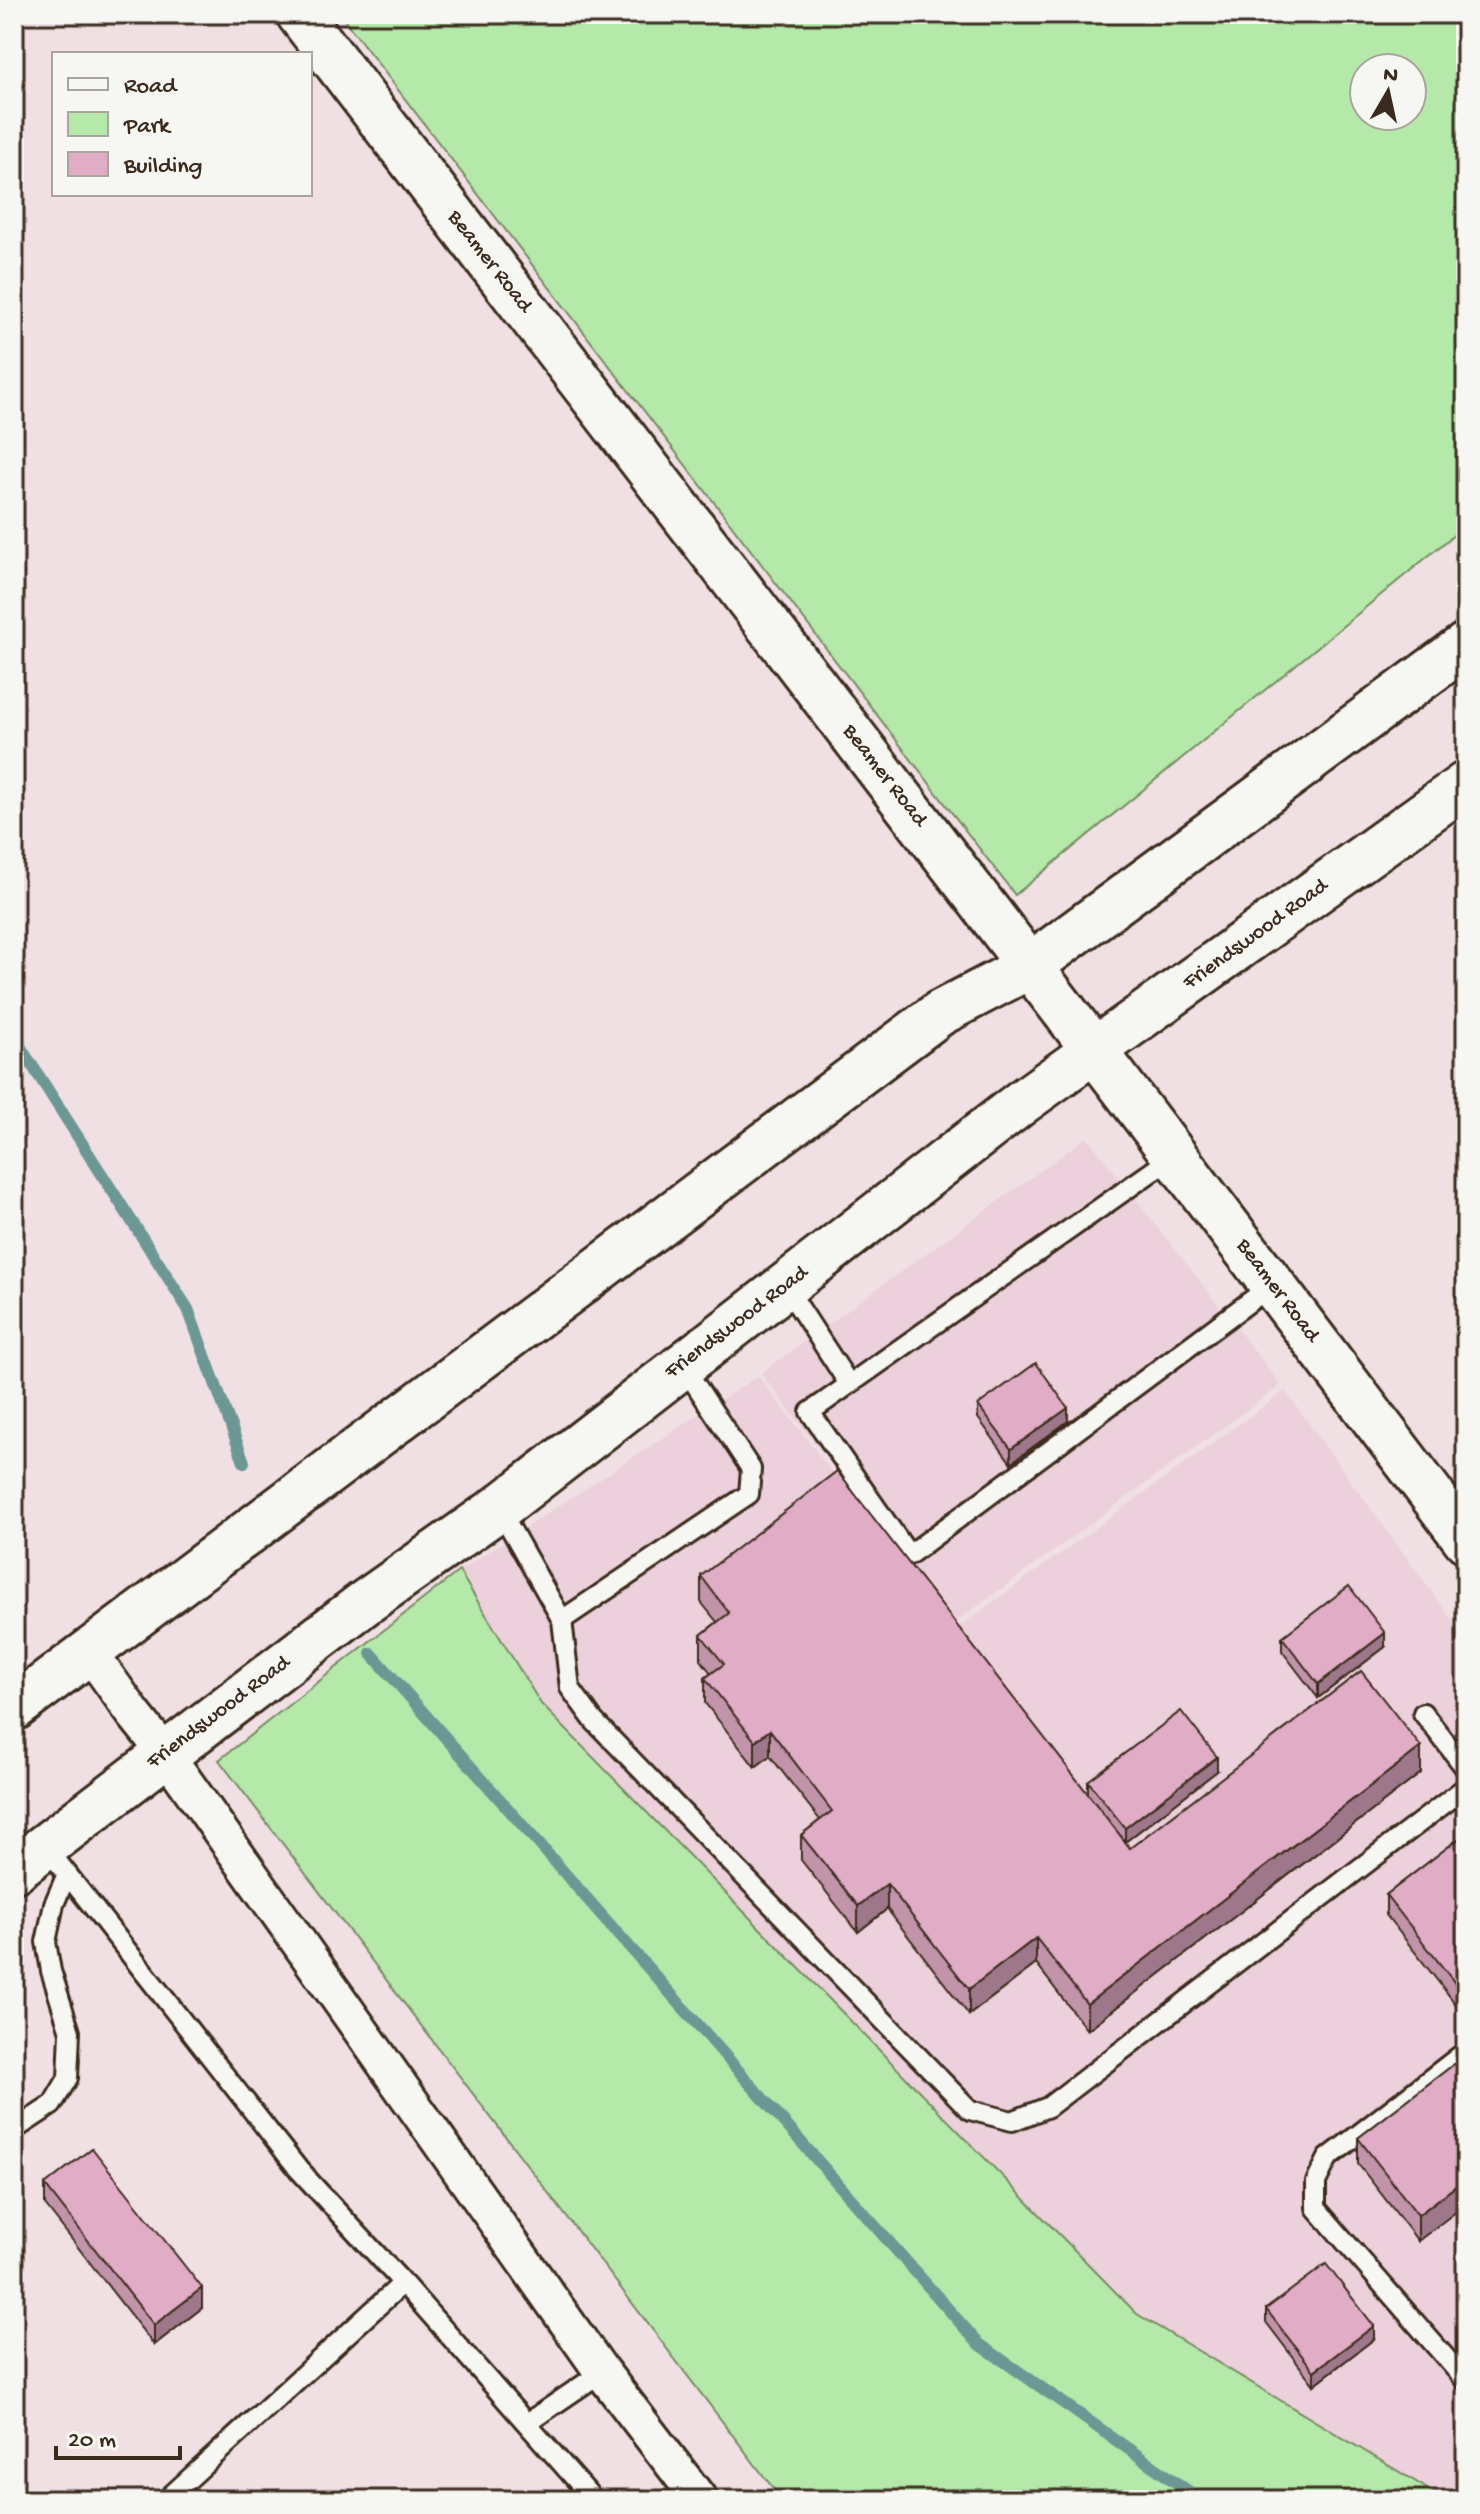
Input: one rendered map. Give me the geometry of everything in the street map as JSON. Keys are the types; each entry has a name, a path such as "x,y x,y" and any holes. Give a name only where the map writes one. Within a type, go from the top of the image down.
{"main road":[{"name":"Beamer Road","path":"299,14 1466,1540"},
{"path":"14,1708 940,1013 1030,966 1466,645"},
{"name":"Friendswood Road","path":"42,1863 165,1753 363,1604 499,1508 1022,1102 1466,784"}],"street":[{"path":"88,1650 165,1753 602,2372 700,2500"}],"lane":[{"path":"1174,1156 810,1412 909,1555 1272,1285"},
{"path":"786,1287 849,1384"},
{"path":"562,1620 749,1494 751,1469 682,1364"},
{"path":"499,1508 562,1620 570,1688 594,1721 970,2110 1012,2121 1048,2107 1466,1787"},
{"path":"1423,1713 1466,1769"},
{"path":"14,2130 52,2105 68,2078 70,2032 51,1971 46,1942 54,1904 42,1863"},
{"path":"42,1863 299,2170 594,2500"},
{"path":"1466,2051 1328,2158 1316,2182 1316,2208 1466,2381"},
{"path":"166,2500 403,2283"},
{"path":"527,2423 602,2372"}],"shaded area":[{"path":"1087,1137 1281,1385 953,1624 761,1373"},
{"path":"758,1376 955,1630 1285,1391 1466,1639 1466,2500 1446,2500 1137,2314 541,1704 459,1571"}],"green space":[{"path":"340,14 1466,14 1466,525 1015,895"},
{"path":"459,1571 541,1704 1137,2314 1446,2500 782,2500 219,1760"}],"building":[{"path":"1036,1363 1068,1408 1011,1449 978,1405"},
{"path":"837,1471 1130,1848 1361,1671 1421,1747 1087,2004 1036,1938 969,1989 887,1884 858,1906 801,1835 832,1811 770,1730 755,1741 705,1678 724,1664 701,1635 729,1613 701,1576"},
{"path":"1349,1586 1385,1633 1318,1684 1282,1637"},
{"path":"1181,1711 1217,1757 1125,1828 1088,1781"},
{"path":"1466,1833 1466,1997 1386,1895"},
{"path":"1466,2055 1466,2178 1418,2215 1358,2138"},
{"path":"92,2148 202,2288 154,2325 45,2185"},
{"path":"1326,2264 1374,2326 1314,2371 1266,2309"}],"waterway":[{"path":"14,1037 188,1309 244,1462"},
{"path":"371,1653 978,2343 1201,2500"}]}
